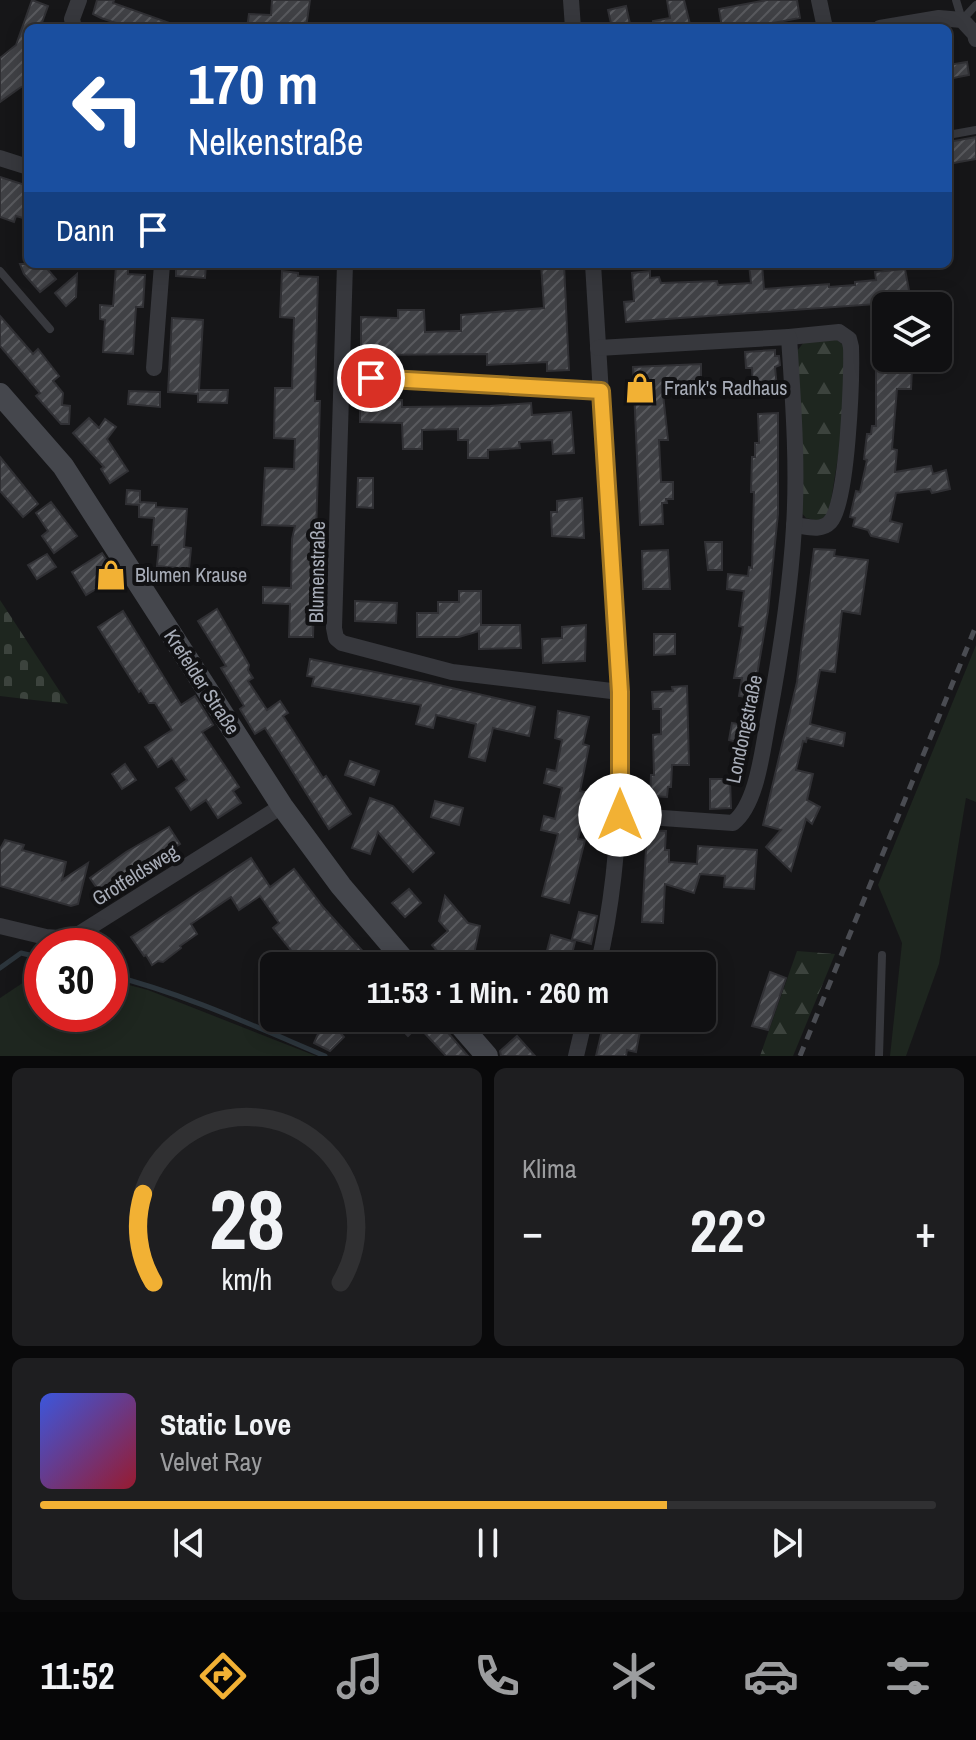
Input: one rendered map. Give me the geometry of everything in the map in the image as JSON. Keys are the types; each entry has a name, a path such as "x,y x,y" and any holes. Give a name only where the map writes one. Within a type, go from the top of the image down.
{"main road":[{"name":"Krefelder Straße","path":"0,394 63,466 282,806 341,886 397,952"},
{"path":"466,1032 487,1056"}],"street":[{"path":"73,24 79,0"},
{"path":"571,0 573,24"},
{"path":"819,0 824,24"},
{"path":"904,24 939,18 962,20 976,39"},
{"path":"0,158 24,166"},
{"path":"154,368 162,268"},
{"name":"Blumenstraße","path":"345,268 336,638 342,643 452,672 620,692"},
{"path":"593,268 620,692 620,815 608,922 601,952"},
{"path":"598,348 839,332 849,339 850,420 844,471 834,515 830,522 820,528 794,525"},
{"name":"Londongstraße","path":"620,815 733,823 743,815 762,753 785,626 794,525 795,439 789,337"},
{"path":"343,376 601,391"},
{"name":"Grotfeldsweg","path":"0,926 46,937 71,939 282,806"},
{"path":"576,1056 582,1032"}],"lane":[{"path":"956,0 962,20"},
{"path":"962,20 976,5"},
{"path":"952,134 976,130"},
{"path":"0,271 50,329"},
{"path":"879,1056 882,955"}],"green space":[{"path":"835,338 847,349 841,438 829,513 819,521 806,518 801,512 797,351 804,342"},
{"path":"0,600 68,704 0,696"},
{"path":"976,645 976,802 966,798 939,964 906,1056 890,1056 902,943 878,885"},
{"path":"797,951 835,954 793,1056 760,1056"},
{"path":"24,982 24,1032 128,1032 128,985 316,1056 0,1056 0,998"}],"building":[{"path":"32,0 48,6 41,24 24,24 24,85 0,102 0,58 16,45"},
{"path":"97,0 114,0 113,3 172,24 119,24 93,14"},
{"path":"272,0 310,0 307,24 248,24 249,14 271,15"},
{"path":"667,0 684,0 690,24 653,24 653,21 670,18"},
{"path":"767,0 797,0 800,18 767,24 721,24 719,9"},
{"path":"626,6 630,24 611,24 608,10"},
{"path":"967,62 969,75 952,78 952,64"},
{"path":"976,137 976,159 952,163 952,141"},
{"path":"0,177 24,185 23,218 16,216 14,222 0,217"},
{"path":"20,264 24,264 24,268 46,268 56,279 40,292 24,274"},
{"path":"116,268 128,268 128,274 145,275 143,307 136,307 133,354 103,352 105,320 100,319 100,305 113,306"},
{"path":"176,268 206,268 205,278 176,276"},
{"path":"541,268 564,268 569,370 547,371 547,362 487,365 487,354 361,355 361,317 398,318 398,310 424,310 425,332 461,331 461,315 544,308"},
{"path":"749,268 762,268 764,289 855,285 855,282 876,280 875,272 905,269 909,292 872,292 872,304 626,322 624,302 634,301 632,273 650,271 650,278 659,277 661,283 717,281 718,285 751,283"},
{"path":"282,271 318,277 315,401 320,401 313,637 289,637 290,604 263,603 263,587 291,588 295,526 262,525 265,468 294,469 295,439 274,438 275,388 292,388 294,318 280,317"},
{"path":"77,274 76,297 66,306 55,293"},
{"path":"0,316 33,354 38,349 59,376 53,381 63,393 62,405 70,406 69,424 61,424 36,396 40,393 0,346"},
{"path":"172,318 203,320 199,390 228,390 227,403 198,402 198,394 168,392"},
{"path":"775,350 780,365 775,367 777,388 753,389 752,368 746,368 745,352"},
{"path":"701,364 701,381 691,381 691,386 684,387 684,392 663,394 668,440 659,440 661,482 673,482 673,499 662,503 663,524 640,525 633,367"},
{"path":"876,372 912,372 911,389 897,389 892,449 897,450 895,472 931,466 933,474 946,470 950,489 932,493 930,489 896,493 890,521 902,524 898,542 871,536 868,530 853,526 855,518 850,517 856,491 860,492 867,460 864,459 867,434 871,434 872,426 876,426"},
{"path":"129,391 160,392 160,407 128,404"},
{"path":"360,399 402,400 402,407 531,403 532,415 571,412 574,453 553,454 552,440 519,442 520,448 488,450 488,458 468,458 468,440 458,440 458,429 422,430 422,449 403,449 402,423 360,422"},
{"path":"778,413 778,514 768,611 753,698 739,696 742,678 734,678 743,627 739,626 744,591 727,589 728,574 748,576 749,567 752,568 752,457 755,457 755,443 759,443 758,414"},
{"path":"89,418 99,428 105,419 116,427 107,439 128,471 110,483 101,469 104,467 73,433"},
{"path":"0,457 38,504 23,517 0,491"},
{"path":"358,478 373,478 373,508 357,507"},
{"path":"127,490 140,491 140,502 156,503 156,507 187,509 184,547 191,548 189,569 157,566 159,545 152,545 154,518 139,517 139,505 126,504"},
{"path":"582,498 584,538 552,536 551,512 557,512 557,501"},
{"path":"51,502 77,536 54,553 42,536 48,531 36,513"},
{"path":"705,542 722,542 722,570 708,570"},
{"path":"814,549 835,550 834,556 868,560 860,614 842,611 835,672 820,670 810,724 845,733 843,746 807,738 806,742 803,741 796,770 813,774 807,800 820,807 812,824 806,819 791,871 766,847 781,830 763,825 797,682"},
{"path":"668,550 670,589 643,589 642,551"},
{"path":"102,553 117,576 86,595 72,572"},
{"path":"47,554 56,567 37,579 28,565"},
{"path":"459,591 481,591 481,625 520,625 521,648 479,649 479,631 459,637 417,637 417,613 438,613 438,602 459,602"},
{"path":"355,601 397,603 396,623 355,621"},
{"path":"217,609 249,665 248,670 253,678 248,681 267,710 280,701 288,713 283,716 323,778 326,776 351,814 329,829 265,728 255,734 240,709 244,706 221,668 226,666 198,621"},
{"path":"123,611 181,705 195,696 213,725 202,732 239,787 233,791 241,803 218,818 206,800 191,810 176,788 187,780 172,758 158,767 145,747 172,730 155,703 149,703 141,690 139,692 98,627"},
{"path":"586,625 585,661 543,663 542,639 562,638 562,627"},
{"path":"654,634 675,634 675,654 654,655"},
{"path":"310,659 535,707 529,736 493,728 485,761 469,757 476,724 436,715 433,728 416,724 421,705 312,686 314,677 307,676"},
{"path":"687,686 689,765 672,765 671,787 668,787 667,797 650,796 651,775 654,775 653,735 661,734 661,709 653,709 652,692 673,691 672,687"},
{"path":"558,711 589,717 583,744 589,746 580,791 589,793 578,839 585,840 569,903 542,896 558,834 541,830 544,816 555,819 562,788 544,783 547,769 556,771 562,740 555,738"},
{"path":"732,723 745,725 742,743 729,740"},
{"path":"350,761 379,771 374,785 345,775"},
{"path":"125,764 136,780 122,789 112,774"},
{"path":"710,779 730,779 731,808 710,809"},
{"path":"370,798 393,806 434,853 413,872 378,832 370,854 352,848"},
{"path":"435,801 463,808 459,825 431,817"},
{"path":"169,827 180,844 101,894 90,878"},
{"path":"647,830 666,831 665,850 669,850 669,862 697,864 698,846 757,850 754,889 724,887 725,876 700,874 694,893 665,884 663,923 642,922"},
{"path":"5,840 24,845 22,850 66,862 62,880 88,863 78,904 71,906 0,886 0,849"},
{"path":"251,858 270,887 294,869 363,952 292,952 273,928 279,923 260,896 239,910 231,897 191,924 197,934 163,962 152,965 131,937"},
{"path":"409,889 421,903 405,917 392,903"},
{"path":"445,896 468,923 480,926 474,952 438,952 432,945 448,931 439,921"},
{"path":"579,912 597,916 591,944 572,939"},
{"path":"551,935 575,942 572,952 547,952"},
{"path":"770,972 786,978 768,1030 752,1026"},
{"path":"316,1032 340,1032 344,1037 330,1051 314,1043"},
{"path":"424,1032 447,1032 468,1056 446,1056"},
{"path":"602,1032 640,1032 636,1052 627,1050 626,1056 596,1056"},
{"path":"517,1036 535,1056 501,1056 500,1051"}],"waterway":[{"path":"0,968 24,954"},
{"path":"128,980 192,1001 325,1056"}],"railway":[{"path":"800,1056 976,626"}],"place":[{"name":"Frank's Radhaus","path":"640,388"},
{"name":"Blumen Krause","path":"111,575"}],"route":[{"path":"371,378 601,391 620,692 620,815"}]}
